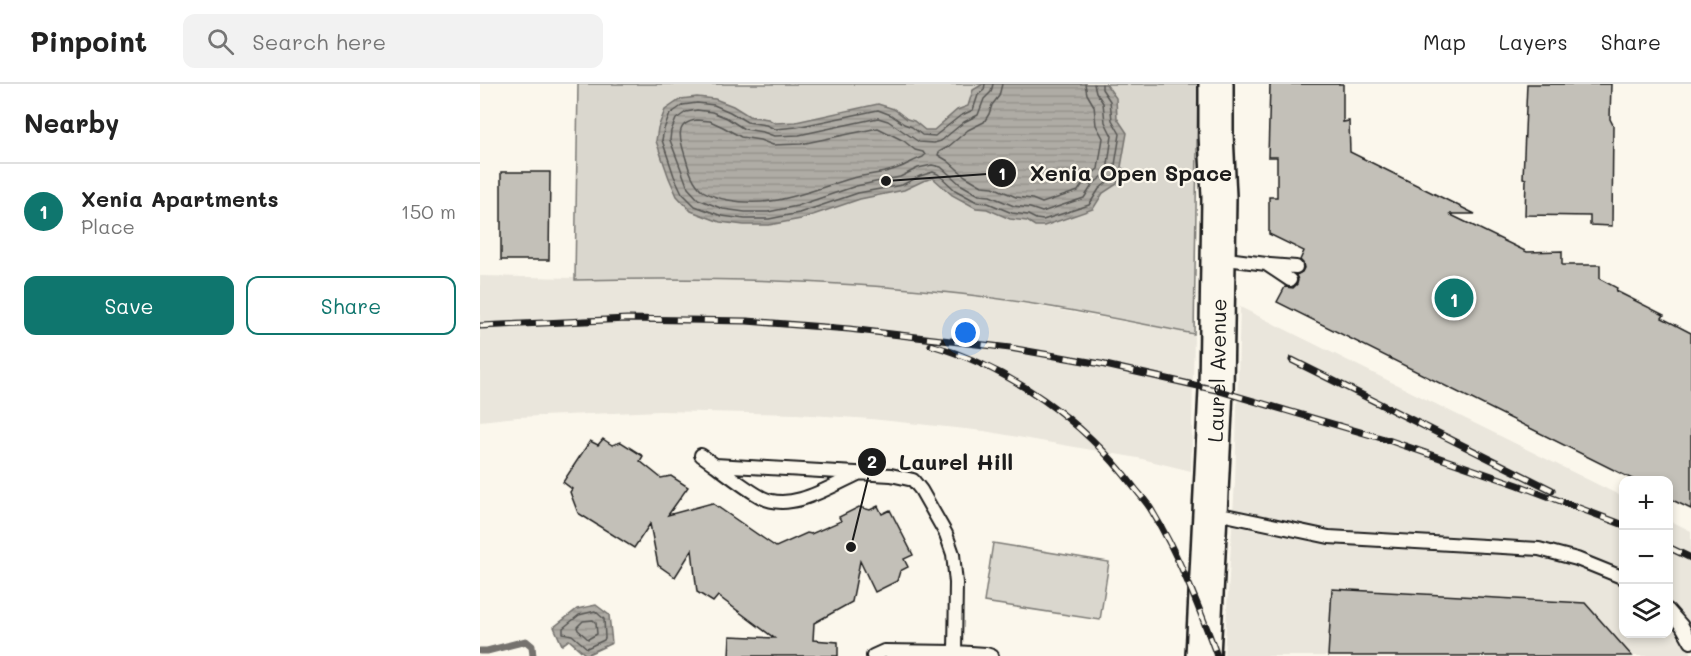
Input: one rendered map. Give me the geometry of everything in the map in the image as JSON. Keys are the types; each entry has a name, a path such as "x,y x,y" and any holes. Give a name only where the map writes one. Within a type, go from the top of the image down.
{"street":[{"name":"Laurel Avenue","path":"1203,656 1216,390 1219,197 1216,84"}],"lane":[{"path":"1218,258 1296,267"},
{"path":"1266,264 1290,280"},
{"path":"701,455 763,498 784,502 804,500 858,474"},
{"path":"715,465 891,475 913,480 946,534 953,554 956,583 955,652"},
{"path":"1211,512 1329,537 1539,549 1578,559 1619,576"},
{"path":"1673,616 1691,642"},
{"path":"873,656 884,651 955,652 992,656"}],"shaded area":[{"path":"578,84 1198,84 1194,334 1020,302 913,289 768,281 575,280"},
{"path":"480,276 575,278 576,280 765,280 851,284 962,294 1194,334 1191,471 1138,458 984,431 871,419 796,414 660,411 518,417 480,421"},
{"path":"1240,307 1619,495 1619,638 1673,638 1673,522 1691,531 1691,656 1224,656 1235,481"},
{"path":"993,543 1109,562 1100,620 984,602"}],"water":[{"path":"983,84 1106,84 1116,98 1117,118 1127,133 1121,167 1133,179 1118,181 1103,193 1093,209 1044,226 1035,226 1027,221 1010,219 987,209 976,208 952,195 933,178 904,190 860,199 801,219 769,225 744,225 720,222 691,211 677,196 656,141 665,110 681,99 697,97 715,99 749,116 768,119 775,123 796,122 878,104 894,109 925,130 934,130 957,110 968,106 973,90"},
{"path":"596,605 609,615 612,643 586,655 569,640 562,645 554,627 577,609"}],"building":[{"path":"1270,84 1343,84 1343,122 1349,121 1350,152 1475,214 1449,214 1527,252 1562,251 1562,265 1600,265 1600,279 1617,288 1616,291 1664,315 1662,318 1691,333 1691,509 1673,500 1673,476 1626,476 1277,302 1285,287 1293,288 1297,284 1296,275 1304,268 1300,260 1304,251 1269,234 1269,197 1277,197 1277,157 1268,157"},
{"path":"1527,84 1611,84 1612,226 1590,225 1590,216 1525,215 1526,179 1523,178"},
{"path":"501,172 550,172 549,260 501,260"},
{"path":"603,439 612,445 621,442 643,456 640,461 661,478 671,476 688,487 668,515 712,503 776,547 841,521 839,517 859,507 870,510 878,506 882,514 890,510 913,555 904,559 908,567 900,571 897,581 875,592 860,561 852,602 814,623 813,640 838,642 838,656 729,656 730,636 774,638 718,596 713,602 697,592 692,550 675,577 658,565 650,524 634,548 578,513 570,492 572,489 563,482 590,441 598,445"},
{"path":"1332,589 1585,603 1632,656 1328,656"}],"waterway":[{"path":"480,651 526,641 532,646 533,656"}],"railway":[{"path":"480,326 627,319 747,321 849,329 1010,348 1101,364 1216,390 1388,440 1619,523"},
{"path":"931,345 989,367 1043,399 1068,418 1113,462 1148,504 1162,528 1188,582 1217,656"},
{"path":"1292,360 1552,490"},
{"path":"1673,549 1691,558"}],"place":[{"name":"Xenia Open Space","path":"886,181"},
{"name":"Xenia Apartments","path":"1454,298"},
{"name":"Laurel Hill","path":"851,547"}]}
